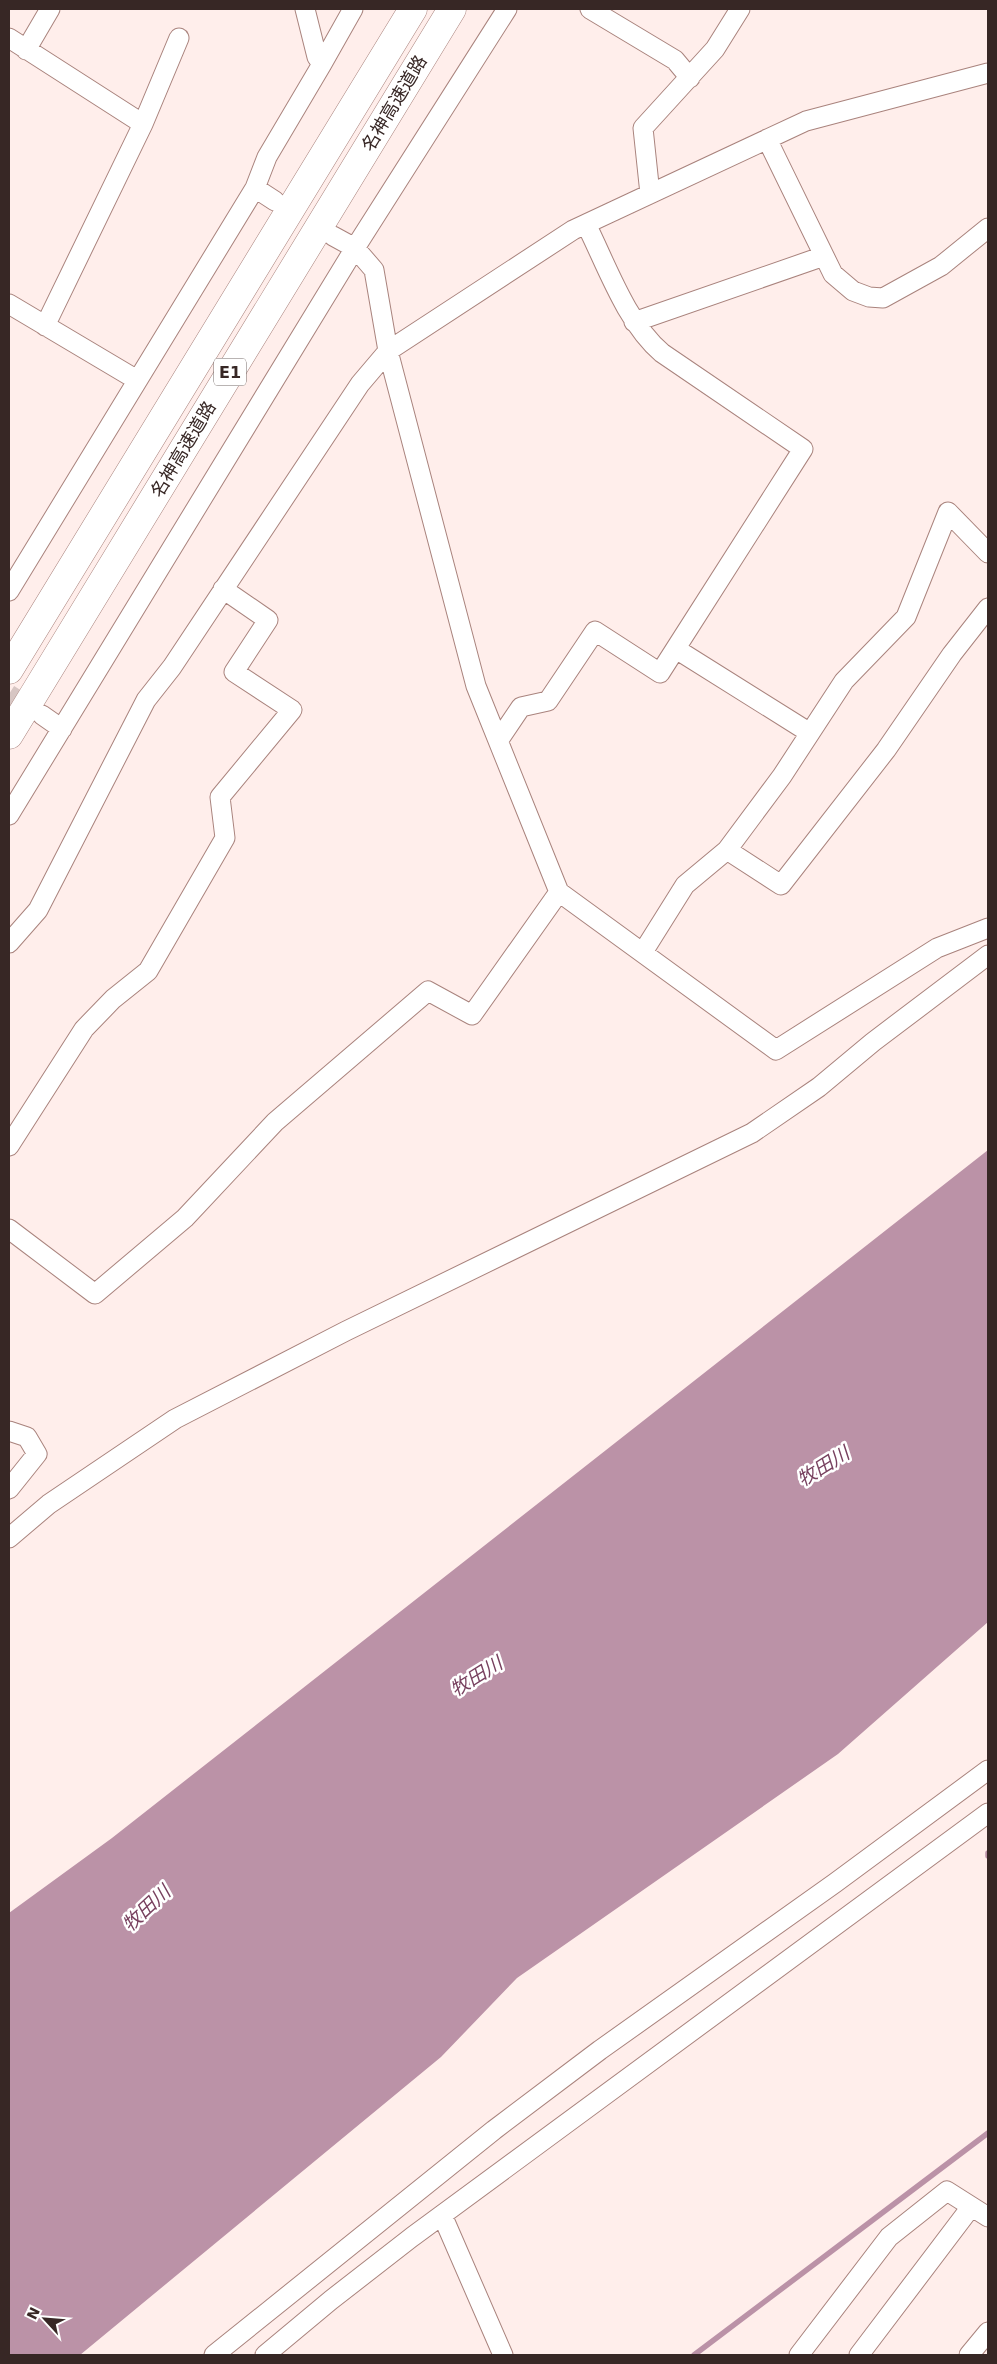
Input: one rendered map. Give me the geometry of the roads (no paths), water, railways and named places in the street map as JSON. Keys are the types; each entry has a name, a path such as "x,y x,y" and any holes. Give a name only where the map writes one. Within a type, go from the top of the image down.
{"highway":[{"name":"名神高速道路","path":"9,670 413,9"},
{"name":"名神高速道路","path":"9,735 452,9"}],"street":[{"path":"26,50 50,9"},
{"path":"305,9 317,57 322,64"},
{"path":"9,591 255,188 267,158 352,9"},
{"path":"9,815 355,248 507,9"},
{"path":"590,9 675,60 690,78"},
{"path":"650,194 644,128 716,49 740,9"},
{"path":"9,38 143,124"},
{"path":"45,326 143,124 179,38"},
{"path":"9,943 38,910 146,700 172,667 360,384 388,351 573,230 767,139 806,121 988,72"},
{"path":"767,139 833,274 853,291 869,297 883,298 941,266 988,228"},
{"path":"255,188 276,201"},
{"path":"498,741 521,707 548,701 595,631 660,673 804,449 662,353 646,339 634,322 586,224"},
{"path":"333,236 355,248 374,270 388,351 476,686 559,892 776,1050 937,948 988,928"},
{"path":"634,322 824,256"},
{"path":"9,304 137,380"},
{"path":"643,952 685,885 727,850 782,776 844,681 906,617 948,512 988,553"},
{"path":"9,1146 84,1029 113,999 148,971 225,838 220,797 292,710 234,672 268,620 223,588"},
{"path":"727,850 781,885 886,750 952,654 988,608"},
{"path":"676,649 810,733"},
{"path":"42,715 62,729"},
{"path":"9,1229 95,1294 185,1218 275,1122 428,991 472,1015 559,892"},
{"path":"9,1538 49,1504 175,1420 346,1331 752,1134 819,1087 873,1042 988,955"},
{"path":"9,1431 27,1437 36,1454 9,1490"},
{"path":"214,2355 494,2130 600,2050 835,1883 988,1770"},
{"path":"265,2355 331,2300 412,2237 443,2217 988,1813"},
{"path":"799,2355 889,2237 947,2192 988,2217"},
{"path":"859,2355 972,2206"},
{"path":"443,2217 503,2355"},
{"path":"969,2355 988,2332"}],"water":[{"name":"牧田川","path":"988,1150 988,1622 838,1754 517,1978 441,2057 80,2355 9,2355 9,1913 112,1838"}],"waterway":[{"path":"694,2355 988,2133"}],"tunnel":[{"path":"9,694 37,712"}]}
